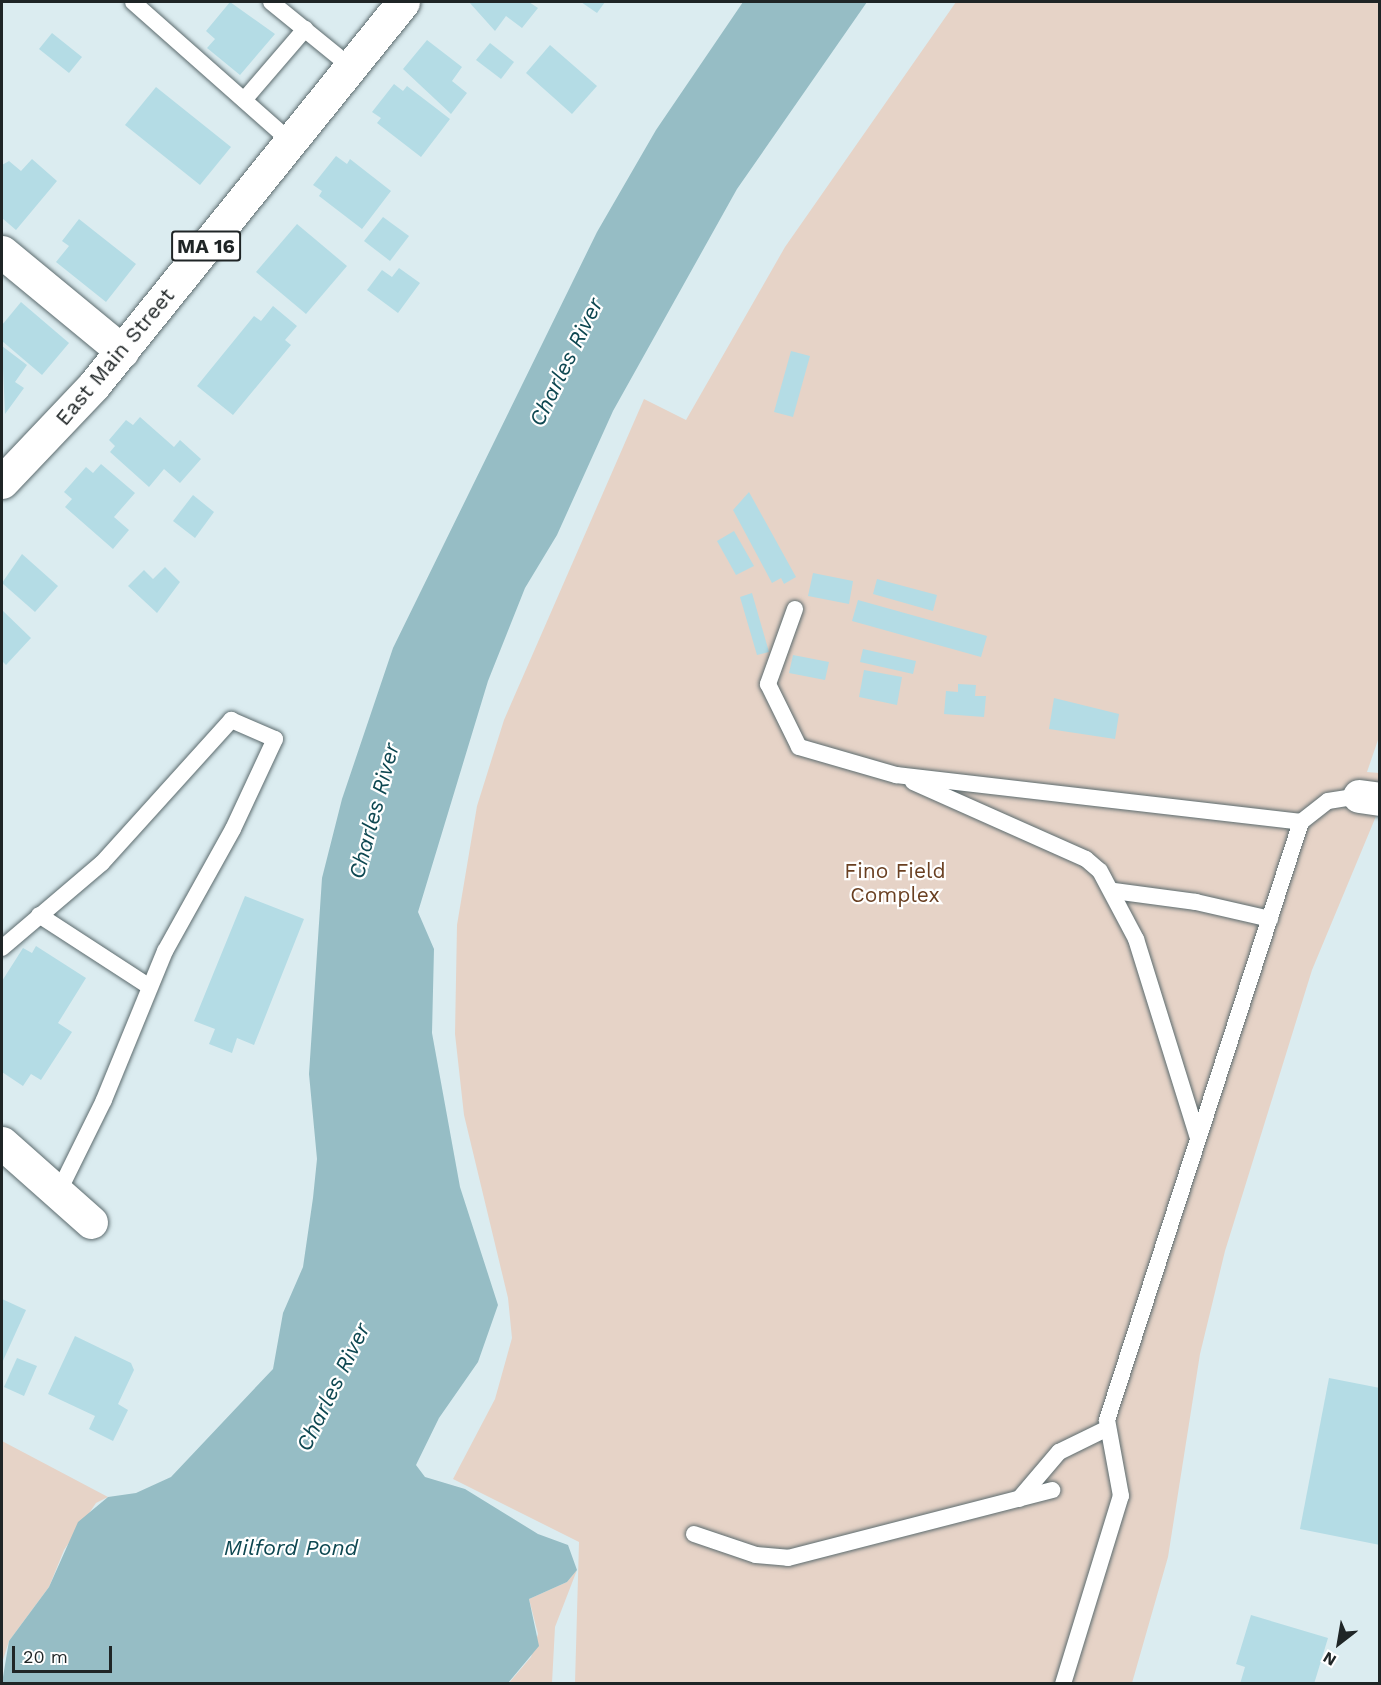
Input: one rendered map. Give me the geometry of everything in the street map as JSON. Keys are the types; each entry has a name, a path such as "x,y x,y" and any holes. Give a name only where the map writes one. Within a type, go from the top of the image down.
{"main road":[{"name":"East Main Street","path":"2,482 122,351 403,2"},
{"path":"2,252 122,351"},
{"path":"2,1143 91,1222"}],"lane":[{"path":"133,2 290,141"},
{"path":"272,2 351,67"},
{"path":"244,100 305,29"},
{"path":"795,609 768,684 799,747 896,775 1086,858 1114,891 1143,958 1198,1138"},
{"path":"2,948 102,862 231,720 275,739 150,987 104,1100 58,1193"},
{"path":"896,775 1301,822"},
{"path":"1064,1683 1121,1496 1106,1429 1301,822 1328,801 1369,797"},
{"path":"1114,891 1197,902 1270,919"},
{"path":"39,915 150,987"},
{"path":"1019,1499 1059,1452 1106,1429"},
{"path":"694,1534 756,1555 788,1558 1052,1490"}],"green space":[{"name":"Fino Field Complex","path":"956,2 1379,2 1380,734 1367,772 1379,773 1379,809 1312,970 1225,1251 1200,1354 1168,1557 1132,1683 575,1683 579,1542 453,1479 495,1399 512,1338 508,1298 464,1115 455,1034 457,925 477,806 504,720 644,399 686,420 785,247"},
{"path":"2,1441 108,1497 96,1503 64,1550 49,1587 9,1641 2,1663"},
{"path":"577,1570 555,1627 552,1683 508,1684 531,1657 538,1634 529,1599 567,1582"}],"water":[{"path":"743,2 867,2 737,189 613,411 557,535 525,588 488,681 418,912 434,949 432,1033 460,1187 498,1305 478,1362 439,1418 416,1465 425,1477 465,1489 538,1534 568,1545 577,1570 567,1582 529,1599 539,1646 508,1683 2,1683 9,1641 49,1587 78,1522 108,1497 136,1493 171,1477 273,1369 283,1313 303,1267 317,1159 309,1074 322,878 342,799 393,648 597,232 656,130"}],"building":[{"path":"230,2 275,34 240,75 207,48 215,39 206,31"},
{"path":"469,2 529,2 538,8 522,28 506,16 495,31"},
{"path":"581,2 605,2 597,13"},
{"path":"52,33 82,57 69,73 39,49"},
{"path":"427,40 462,67 452,81 467,93 451,114 403,69"},
{"path":"490,43 514,62 501,79 476,60"},
{"path":"550,45 597,86 572,114 526,73"},
{"path":"394,84 403,91 407,86 450,119 421,157 377,123 381,118 372,112"},
{"path":"156,87 231,147 200,185 125,125"},
{"path":"336,156 347,164 350,159 391,191 362,229 319,196 322,191 313,185"},
{"path":"32,159 57,181 16,230 2,218 2,165 9,161 21,171"},
{"path":"383,217 409,236 390,261 364,241"},
{"path":"79,219 136,264 106,302 56,262 69,246 62,241"},
{"path":"297,224 347,266 306,314 256,272"},
{"path":"399,268 420,283 398,313 367,290 382,270 392,277"},
{"path":"21,302 69,343 42,375 2,341 2,325"},
{"path":"273,306 297,326 285,340 291,345 233,415 197,386 254,316 261,321"},
{"path":"2,346 27,365 15,382 24,388 5,414"},
{"path":"791,351 810,356 793,417 774,412"},
{"path":"140,417 174,447 180,440 201,459 180,483 164,469 149,487 110,452 115,446 109,440 126,420 133,425"},
{"path":"101,464 135,493 114,517 129,530 113,549 65,507 72,499 64,492 86,467 93,473"},
{"path":"749,492 796,577 784,584 781,578 772,583 733,510"},
{"path":"193,495 214,512 195,538 173,521"},
{"path":"734,531 754,566 736,575 717,541"},
{"path":"22,554 58,586 35,612 2,583"},
{"path":"165,567 180,582 157,613 128,586 144,570 153,579"},
{"path":"813,573 853,581 849,604 808,596"},
{"path":"877,579 937,595 933,611 873,594"},
{"path":"752,593 769,652 757,655 740,597"},
{"path":"858,600 987,636 981,657 852,621"},
{"path":"2,610 31,638 6,665 2,661"},
{"path":"863,649 916,661 913,674 860,662"},
{"path":"793,655 829,662 825,680 789,673"},
{"path":"864,670 902,677 897,705 859,697"},
{"path":"958,684 976,685 975,696 986,696 984,717 944,714 946,691 958,692"},
{"path":"1054,698 1119,714 1115,739 1049,729"},
{"path":"245,896 304,919 254,1045 237,1038 232,1053 209,1044 215,1029 194,1021"},
{"path":"36,946 86,978 58,1023 72,1032 41,1080 31,1074 23,1086 2,1072 2,981 23,948 32,953"},
{"path":"2,1299 26,1310 2,1363"},
{"path":"75,1336 131,1363 134,1370 118,1404 128,1410 113,1441 89,1429 95,1416 48,1394"},
{"path":"17,1358 37,1366 24,1396 4,1387"},
{"path":"1329,1378 1380,1388 1380,1545 1300,1529"},
{"path":"1251,1615 1328,1638 1314,1684 1240,1684 1245,1667 1236,1664"}],"water label":[{"name":"Charles River","path":"566,362"},
{"name":"Charles River","path":"374,811"},
{"name":"Charles River","path":"333,1387"},
{"name":"Milford Pond","path":"291,1548"}]}
